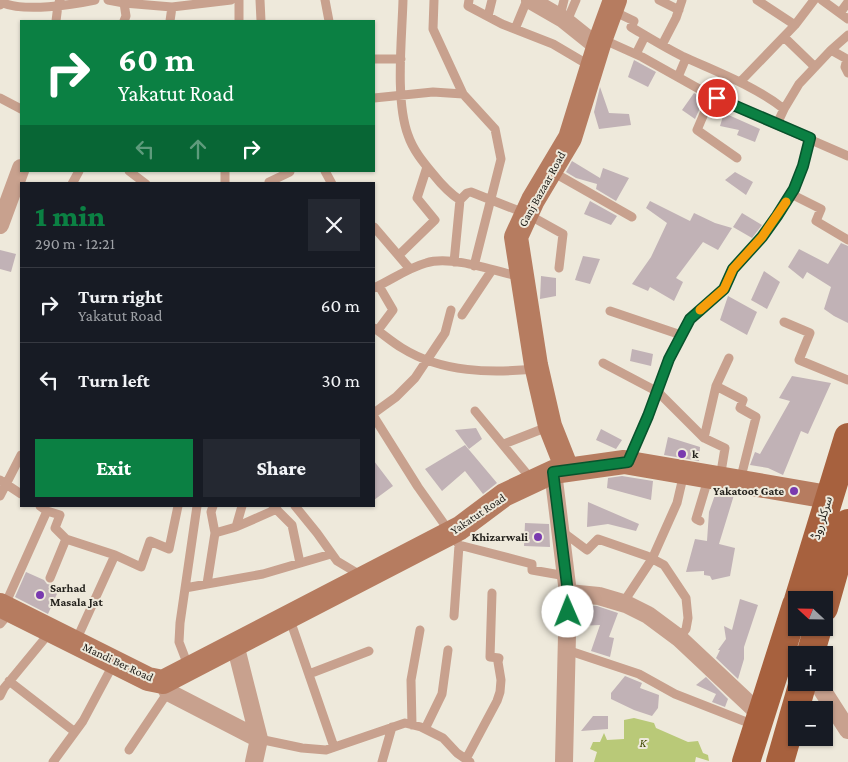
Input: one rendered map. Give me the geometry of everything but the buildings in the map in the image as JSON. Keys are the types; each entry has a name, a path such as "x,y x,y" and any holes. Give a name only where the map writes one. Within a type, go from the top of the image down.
{"main road":[{"name":"سرکلر روڈ","path":"801,591 837,484 848,437"},
{"path":"829,591 848,523"},
{"path":"746,762 759,721 793,645"},
{"path":"780,762 800,691"}],"street":[{"path":"533,1 563,13 597,51"},
{"name":"Ganj Bazaar Road","path":"551,474 550,426 537,369 516,237 533,200 570,138 613,5"},
{"path":"0,224 20,170"},
{"name":"Yakatut Road","path":"235,644 364,577 454,539 460,528 504,495 551,474 628,462 723,479 837,484"},
{"path":"551,474 567,584 564,762"},
{"path":"567,584 623,603 648,615 679,638 759,721"},
{"name":"Mandi Ber Road","path":"4,612 51,631 166,687 189,668 235,644"},
{"path":"235,644 259,739 254,762"},
{"path":"166,687 259,739"},
{"path":"823,691 848,730"}],"lane":[{"path":"0,5 3,3 11,6 59,2 74,4 95,0"},
{"path":"108,0 124,3 174,4 231,0"},
{"path":"239,0 239,20"},
{"path":"260,0 261,20"},
{"path":"325,0 329,20"},
{"path":"402,0 401,96 408,136 414,149 427,167 441,184 460,200"},
{"path":"434,0 433,29 463,94 495,129 501,159 474,266"},
{"path":"469,0 468,6 515,29 553,44 597,51 636,54 712,96 848,156"},
{"path":"488,16 492,0"},
{"path":"563,13 576,0"},
{"path":"659,0 679,10"},
{"path":"662,46 682,0"},
{"path":"757,0 795,25"},
{"path":"740,82 795,25 814,0"},
{"path":"822,0 848,19"},
{"path":"515,29 533,1"},
{"path":"56,20 59,2"},
{"path":"840,13 848,2"},
{"path":"124,3 126,16 124,20"},
{"path":"170,20 174,4"},
{"path":"613,5 634,21 631,27 645,36 686,58 740,82 774,101 784,109"},
{"path":"776,124 799,84 848,35"},
{"path":"636,54 645,36"},
{"path":"784,37 815,67"},
{"path":"831,50 847,59 845,67 848,74"},
{"path":"678,77 686,58"},
{"path":"375,59 401,59"},
{"path":"375,98 433,92 463,94"},
{"path":"712,96 697,130 737,158"},
{"path":"0,98 20,108"},
{"path":"628,462 658,392 669,359 690,319 724,289 733,269 762,237 791,194 803,166 810,138"},
{"path":"399,255 435,220 417,198 427,167"},
{"path":"551,170 632,216"},
{"path":"130,172 143,182"},
{"path":"270,182 290,172"},
{"path":"454,262 460,200 467,193 471,192 527,214 563,234 559,268"},
{"path":"791,194 821,209 816,222 848,240"},
{"path":"375,228 410,269"},
{"path":"522,277 454,262 428,262 376,287 394,310 376,329 403,348 456,368 487,372 537,369"},
{"path":"462,315 492,270"},
{"path":"375,412 396,397 428,359 445,333 451,310"},
{"path":"610,311 681,336"},
{"path":"784,322 810,333 799,360 848,380"},
{"path":"704,438 716,386 729,358"},
{"path":"603,362 658,392 704,438 726,448 723,479"},
{"path":"700,521 696,519 723,479 756,417 740,408 743,400 716,386"},
{"path":"475,411 504,444 551,474"},
{"path":"375,419 413,480 454,539 454,616"},
{"path":"504,444 550,426"},
{"path":"0,496 3,482 20,456"},
{"path":"623,603 652,559 677,503 684,472"},
{"path":"3,482 20,493"},
{"path":"4,612 44,509 60,515 55,528 66,539 115,555 141,567 150,541 169,549 178,507"},
{"path":"189,668 179,642 197,507"},
{"path":"207,584 215,533 211,512 213,507"},
{"path":"236,527 242,507"},
{"path":"296,507 337,561 364,577"},
{"path":"215,533 236,527 275,508 292,525 298,546 300,563"},
{"path":"560,530 587,550 598,539 664,565 686,598 688,618 686,629 679,638"},
{"path":"50,578 66,539"},
{"path":"454,539 532,564 532,570 567,584"},
{"path":"185,588 263,574 331,554"},
{"path":"75,643 115,555"},
{"path":"259,739 302,748 326,750 405,722 443,738 457,753 468,761 500,692 499,658 490,656 492,593"},
{"path":"288,617 334,747"},
{"path":"412,724 411,680 420,630"},
{"path":"0,696 9,681 51,631"},
{"path":"425,729 442,694 448,650"},
{"path":"567,650 639,674 675,694 759,721"},
{"path":"309,674 369,652"},
{"path":"53,762 83,721 114,662"},
{"path":"9,681 75,732"},
{"path":"129,750 166,687"},
{"path":"382,762 392,727"}],"green space":[{"name":"K","path":"634,718 654,723 656,728 688,742 698,741 703,753 708,755 709,761 696,757 695,762 594,762 597,752 590,749 593,742 600,742 604,733 607,740 624,739 624,720"}],"slow traffic":[{"path":"700,310 724,289 733,269 762,237 786,202"}],"place":[{"name":"k","path":"682,454"},
{"name":"Yakatoot Gate","path":"794,491"},
{"name":"Khizarwali","path":"538,537"},
{"name":"Sarhad Masala Jat","path":"40,595"}],"route":[{"path":"568,612 568,593 553,472 628,462 658,392 669,359 690,319 724,289 733,269 762,237 777,216 794,189 803,166 810,138 717,98"}]}
